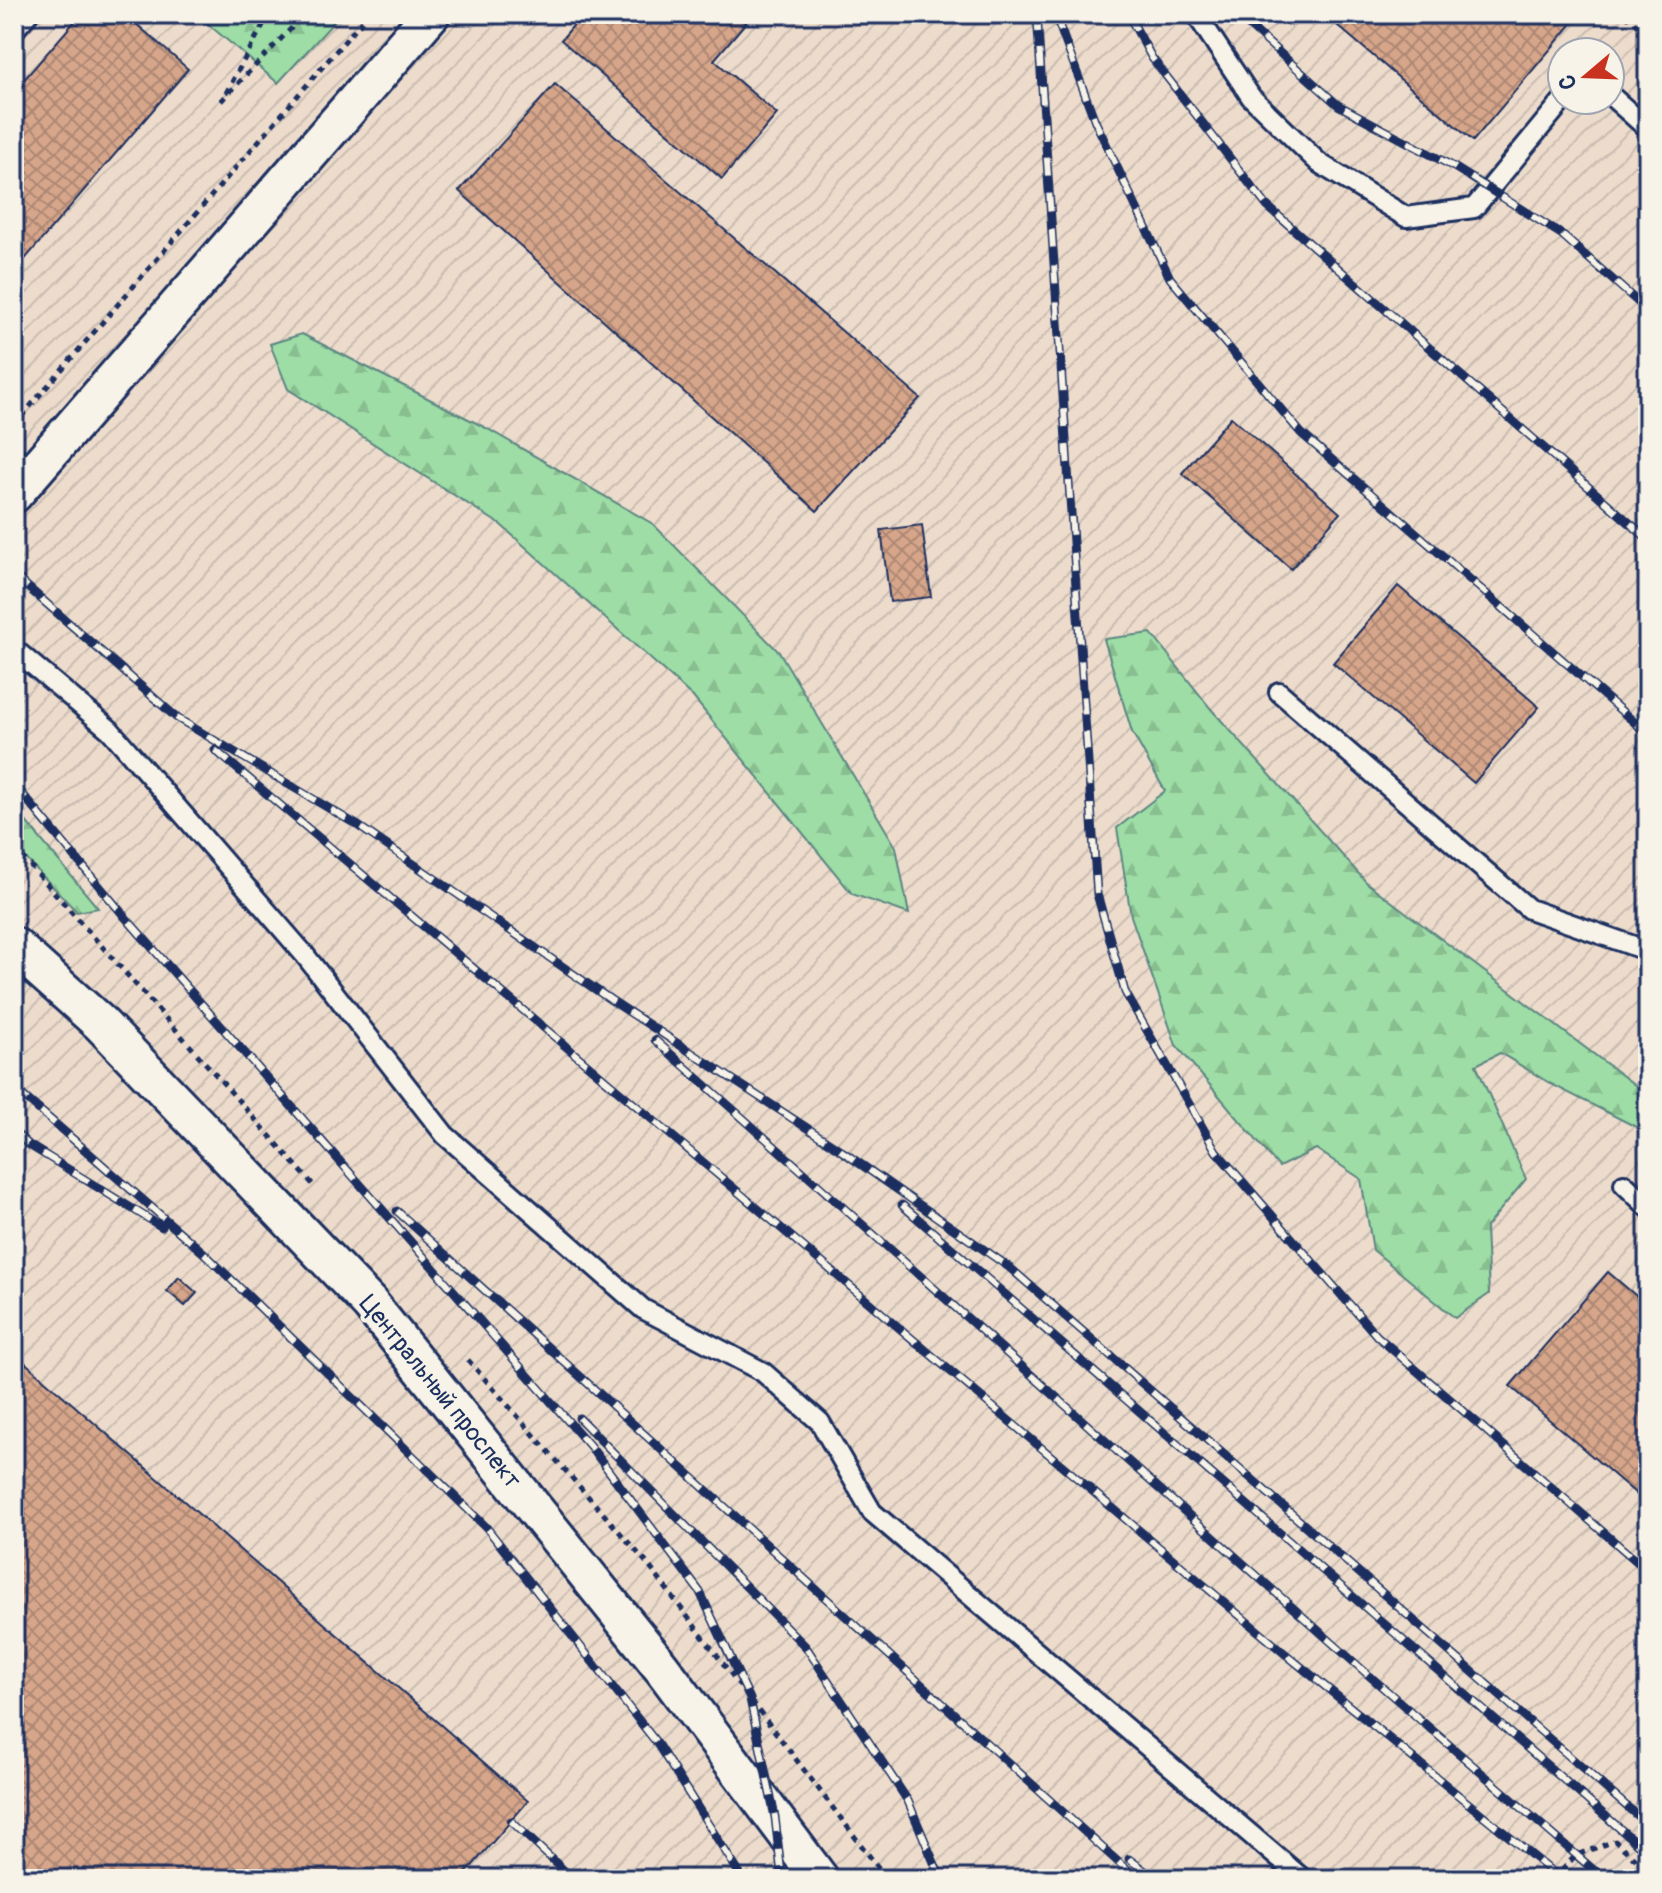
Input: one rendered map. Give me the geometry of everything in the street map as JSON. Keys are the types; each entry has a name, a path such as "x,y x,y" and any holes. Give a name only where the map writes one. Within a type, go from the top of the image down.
{"street":[{"path":"20,474 431,14"},
{"name":"Центральный проспект","path":"14,946 100,1023 370,1304 662,1668 820,1879"}],"lane":[{"path":"14,30 28,14"},
{"path":"1196,14 1251,97 1319,163 1406,217 1474,208 1550,116"},
{"path":"1626,109 1648,129"},
{"path":"14,649 110,730 304,954 445,1135 643,1309 763,1372 820,1422 872,1512 1303,1879"},
{"path":"1279,692 1529,909 1648,951"},
{"path":"1624,1184 1648,1207"}],"path":[{"path":"269,14 221,101 305,14"},
{"path":"14,425 368,14"},
{"path":"1625,14 1648,34"},
{"path":"1554,1879 1576,1855 1615,1841 1648,1870"}],"shaded area":[{"path":"14,14 1648,14 1648,1879 14,1879"}],"green space":[{"path":"196,14 341,14 278,83"},
{"path":"302,334 486,428 653,524 780,653 896,847 909,914 852,894 693,697 501,525 288,389 270,344"},
{"path":"1151,633 1211,709 1367,883 1648,1095 1648,1133 1551,1084 1500,1053 1476,1065 1526,1179 1486,1227 1489,1294 1455,1318 1373,1250 1361,1179 1316,1149 1279,1167 1176,1045 1131,916 1117,828 1165,791 1132,732 1104,639"},
{"path":"14,807 98,908 77,912 14,846"}],"building":[{"path":"81,14 125,14 188,69 14,272 14,91"},
{"path":"583,14 753,14 714,60 777,114 722,179 561,40"},
{"path":"1324,14 1569,14 1575,20 1562,36 1546,36 1546,54 1473,141"},
{"path":"555,84 920,398 817,511 459,191"},
{"path":"1231,417 1340,513 1291,569 1182,473"},
{"path":"922,525 931,597 890,602 881,530"},
{"path":"1398,586 1539,707 1474,783 1333,663"},
{"path":"1608,1272 1648,1306 1648,1504 1510,1386"},
{"path":"179,1277 197,1293 185,1306 167,1291"},
{"path":"14,1353 528,1801 461,1879 14,1879"}],"railway":[{"path":"1037,14 1097,894 1125,992 1216,1151 1377,1336 1648,1571"},
{"path":"1055,14 1095,121 1170,278 1301,433 1648,734"},
{"path":"1128,14 1152,58 1267,206 1648,539"},
{"path":"1236,14 1338,105 1454,167 1561,234 1648,311"},
{"path":"14,575 177,718 357,825 1009,1267 1648,1825"},
{"path":"215,750 1283,1652 1561,1879"},
{"path":"14,784 126,918 590,1446 700,1592 750,1699 775,1817 782,1879"},
{"path":"655,1040 1365,1672 1604,1879"},
{"path":"14,1088 205,1254 486,1527 656,1742 743,1879"},
{"path":"14,1132 29,1145 162,1227"},
{"path":"902,1205 1648,1853"},
{"path":"397,1211 1137,1879"},
{"path":"579,1418 806,1647 908,1801 941,1879"},
{"path":"511,1821 573,1879"},
{"path":"1129,1859 1156,1879"}]}
